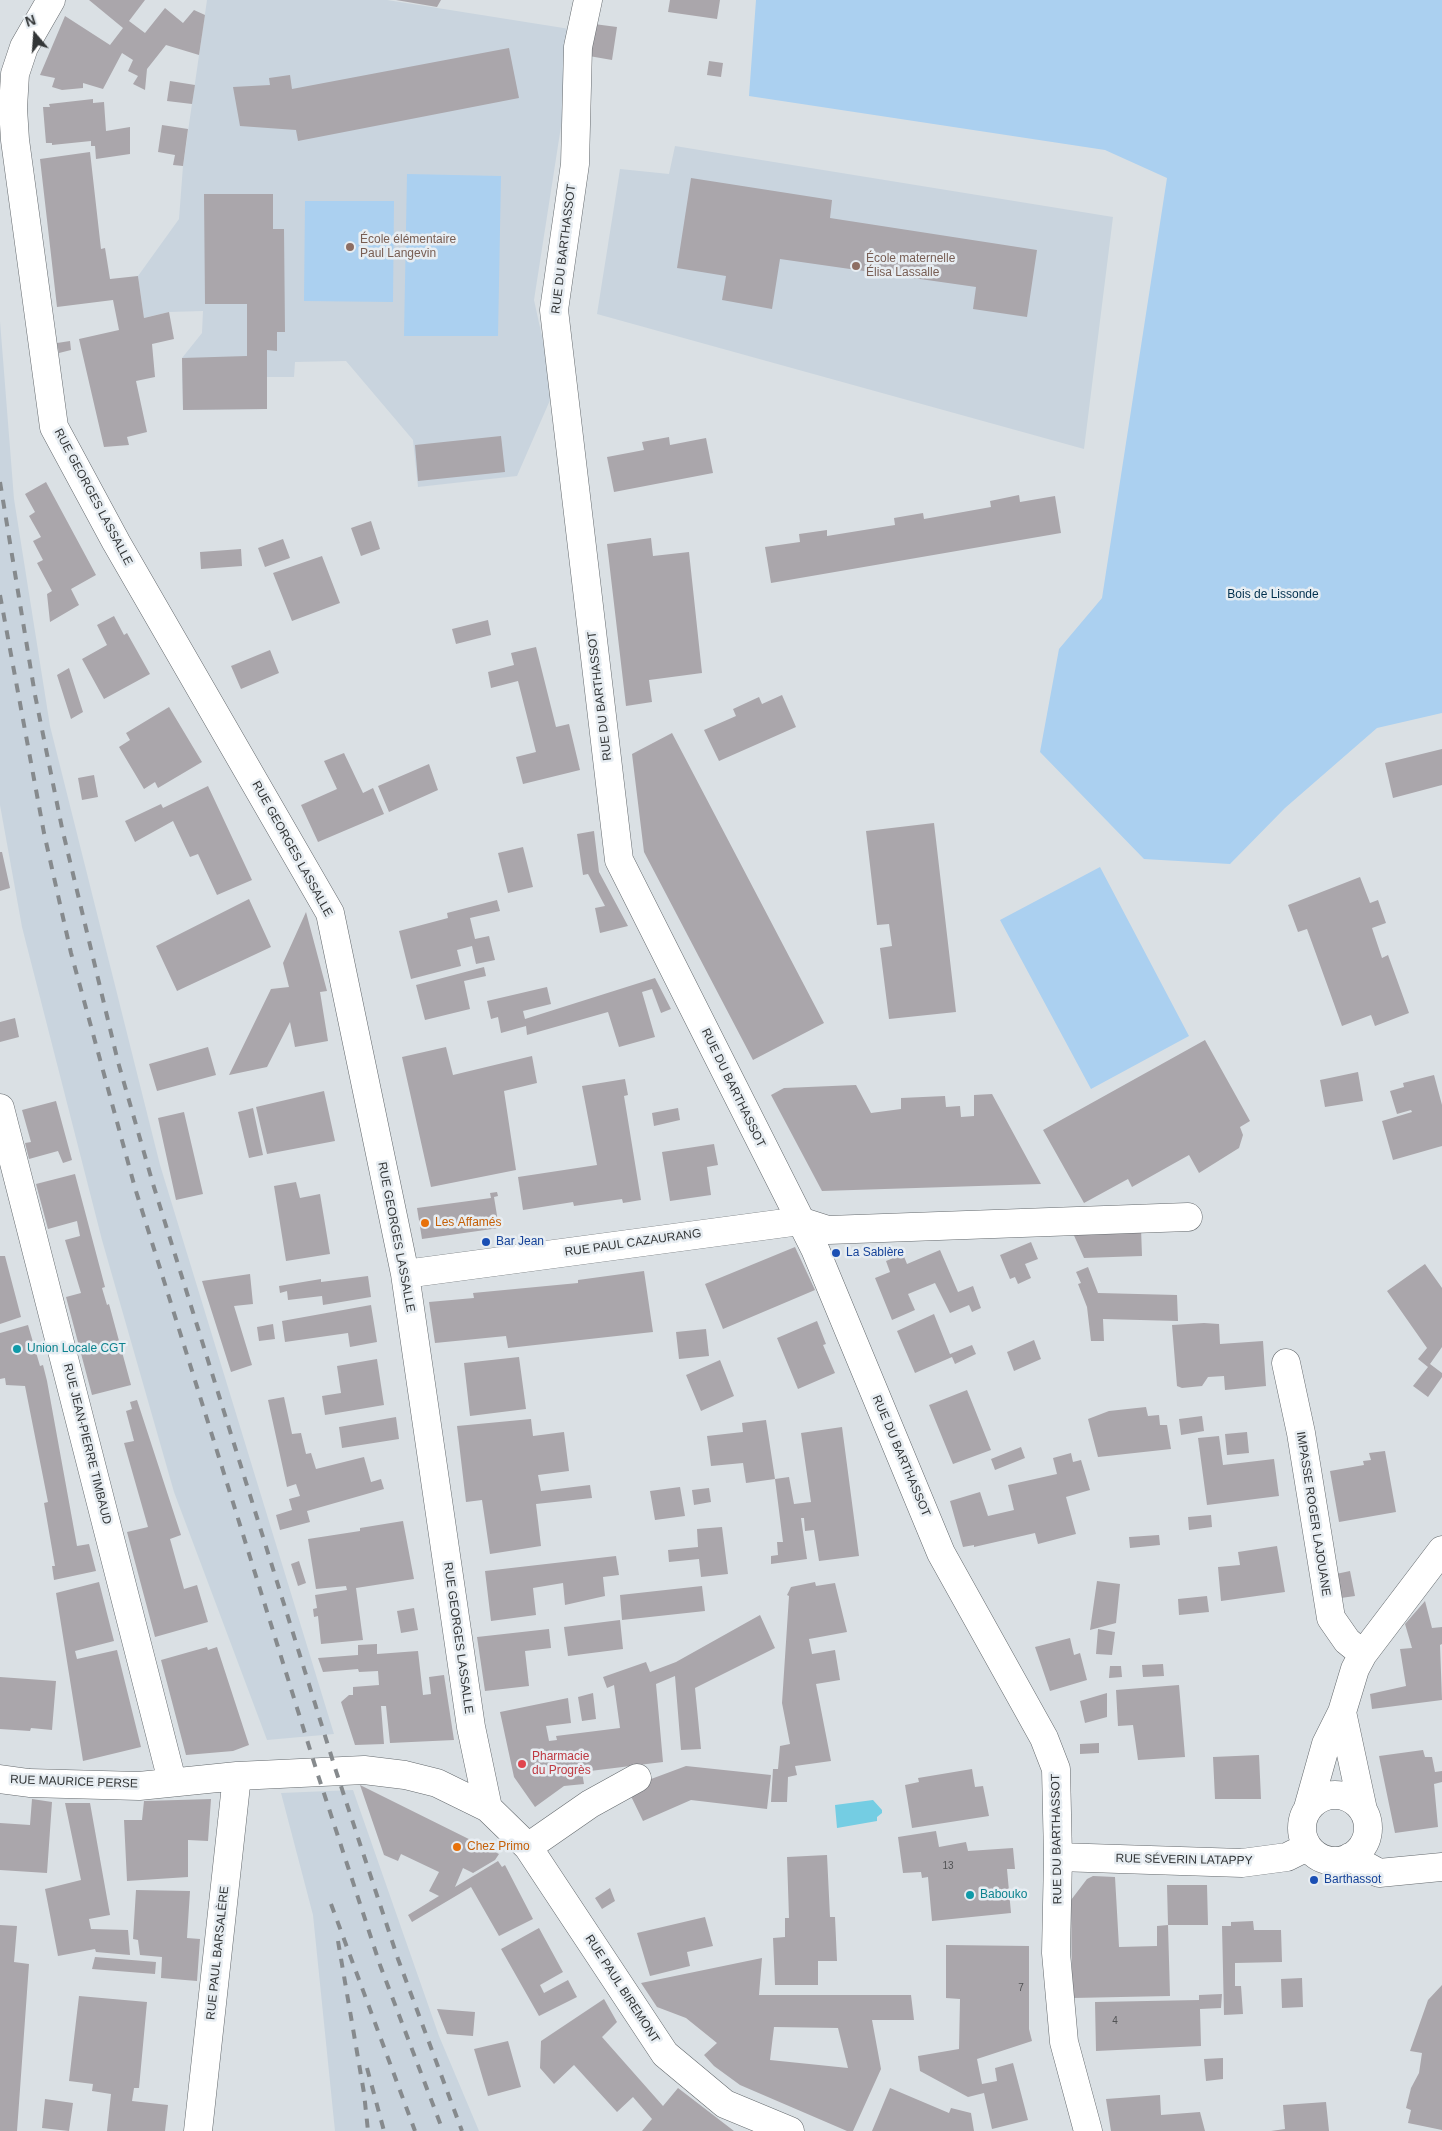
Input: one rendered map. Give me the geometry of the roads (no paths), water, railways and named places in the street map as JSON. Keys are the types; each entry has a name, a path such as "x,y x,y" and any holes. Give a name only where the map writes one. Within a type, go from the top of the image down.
{"street":[{"name":"RUE GEORGES LASSALLE","path":"51,0 24,47 15,74 13,108 16,150 54,427 116,542 330,913 405,1274 471,1728 488,1808"},
{"name":"RUE DU BARTHASSOT","path":"588,0 578,48 575,164 554,310 619,860 815,1249 942,1553 1044,1738 1056,1769 1058,1857 1056,1953 1064,2042 1088,2131"},
{"name":"RUE JEAN-PIERRE TIMBAUD","path":"0,1108 172,1781"},
{"path":"800,1220 828,1230 1188,1217"},
{"name":"RUE PAUL CAZAURANG","path":"405,1274 800,1220"},
{"name":"IMPASSE ROGER LAJOUANE","path":"1286,1363 1301,1433 1331,1618 1347,1641 1363,1654"},
{"path":"1342,1712 1363,1810 1367,1820 1366,1836 1359,1851 1340,1861 1316,1856 1307,1847 1301,1828 1326,1744 1342,1712 1355,1669 1363,1654 1442,1550"},
{"name":"RUE MAURICE PERSE","path":"0,1779 29,1783 139,1786 172,1781 237,1776 364,1770 437,1783 488,1808"},
{"name":"RUE PAUL BARSALÈRE","path":"198,2131 237,1776"},
{"path":"528,1847 590,1804 637,1778"},
{"path":"1308,1808 1320,1798 1336,1795 1351,1799 1363,1810"},
{"name":"RUE PAUL BIREMONT","path":"488,1808 528,1847 665,2054 725,2104 790,2131"},
{"name":"RUE SÉVERIN LATAPPY","path":"1058,1857 1242,1863 1287,1857 1307,1847"},
{"path":"1350,1857 1379,1873 1442,1867"}],"railway":[{"path":"0,482 35,695 62,828 118,1062 153,1184 336,1771 398,1959 462,2131"},
{"path":"0,595 44,833 71,953 135,1188 317,1772 380,1965 443,2131"},
{"path":"331,1904 415,2131"},
{"path":"338,1941 364,2093 368,2131"},
{"path":"367,2068 384,2131"}],"place":[{"name":"École élémentaire Paul Langevin","path":"350,247"},
{"name":"École maternelle Élisa Lassalle","path":"856,266"},
{"name":"Les Affamés","path":"425,1223"},
{"name":"Bar Jean","path":"486,1242"},
{"name":"La Sablère","path":"836,1253"},
{"name":"Union Locale CGT","path":"17,1349"},
{"name":"Pharmacie du Progrès","path":"522,1764"},
{"name":"Chez Primo","path":"457,1847"},
{"name":"Barthassot","path":"1314,1880"},
{"name":"Babouko","path":"970,1895"}],"park label":[{"name":"Bois de Lissonde","path":"1273,595"}]}
